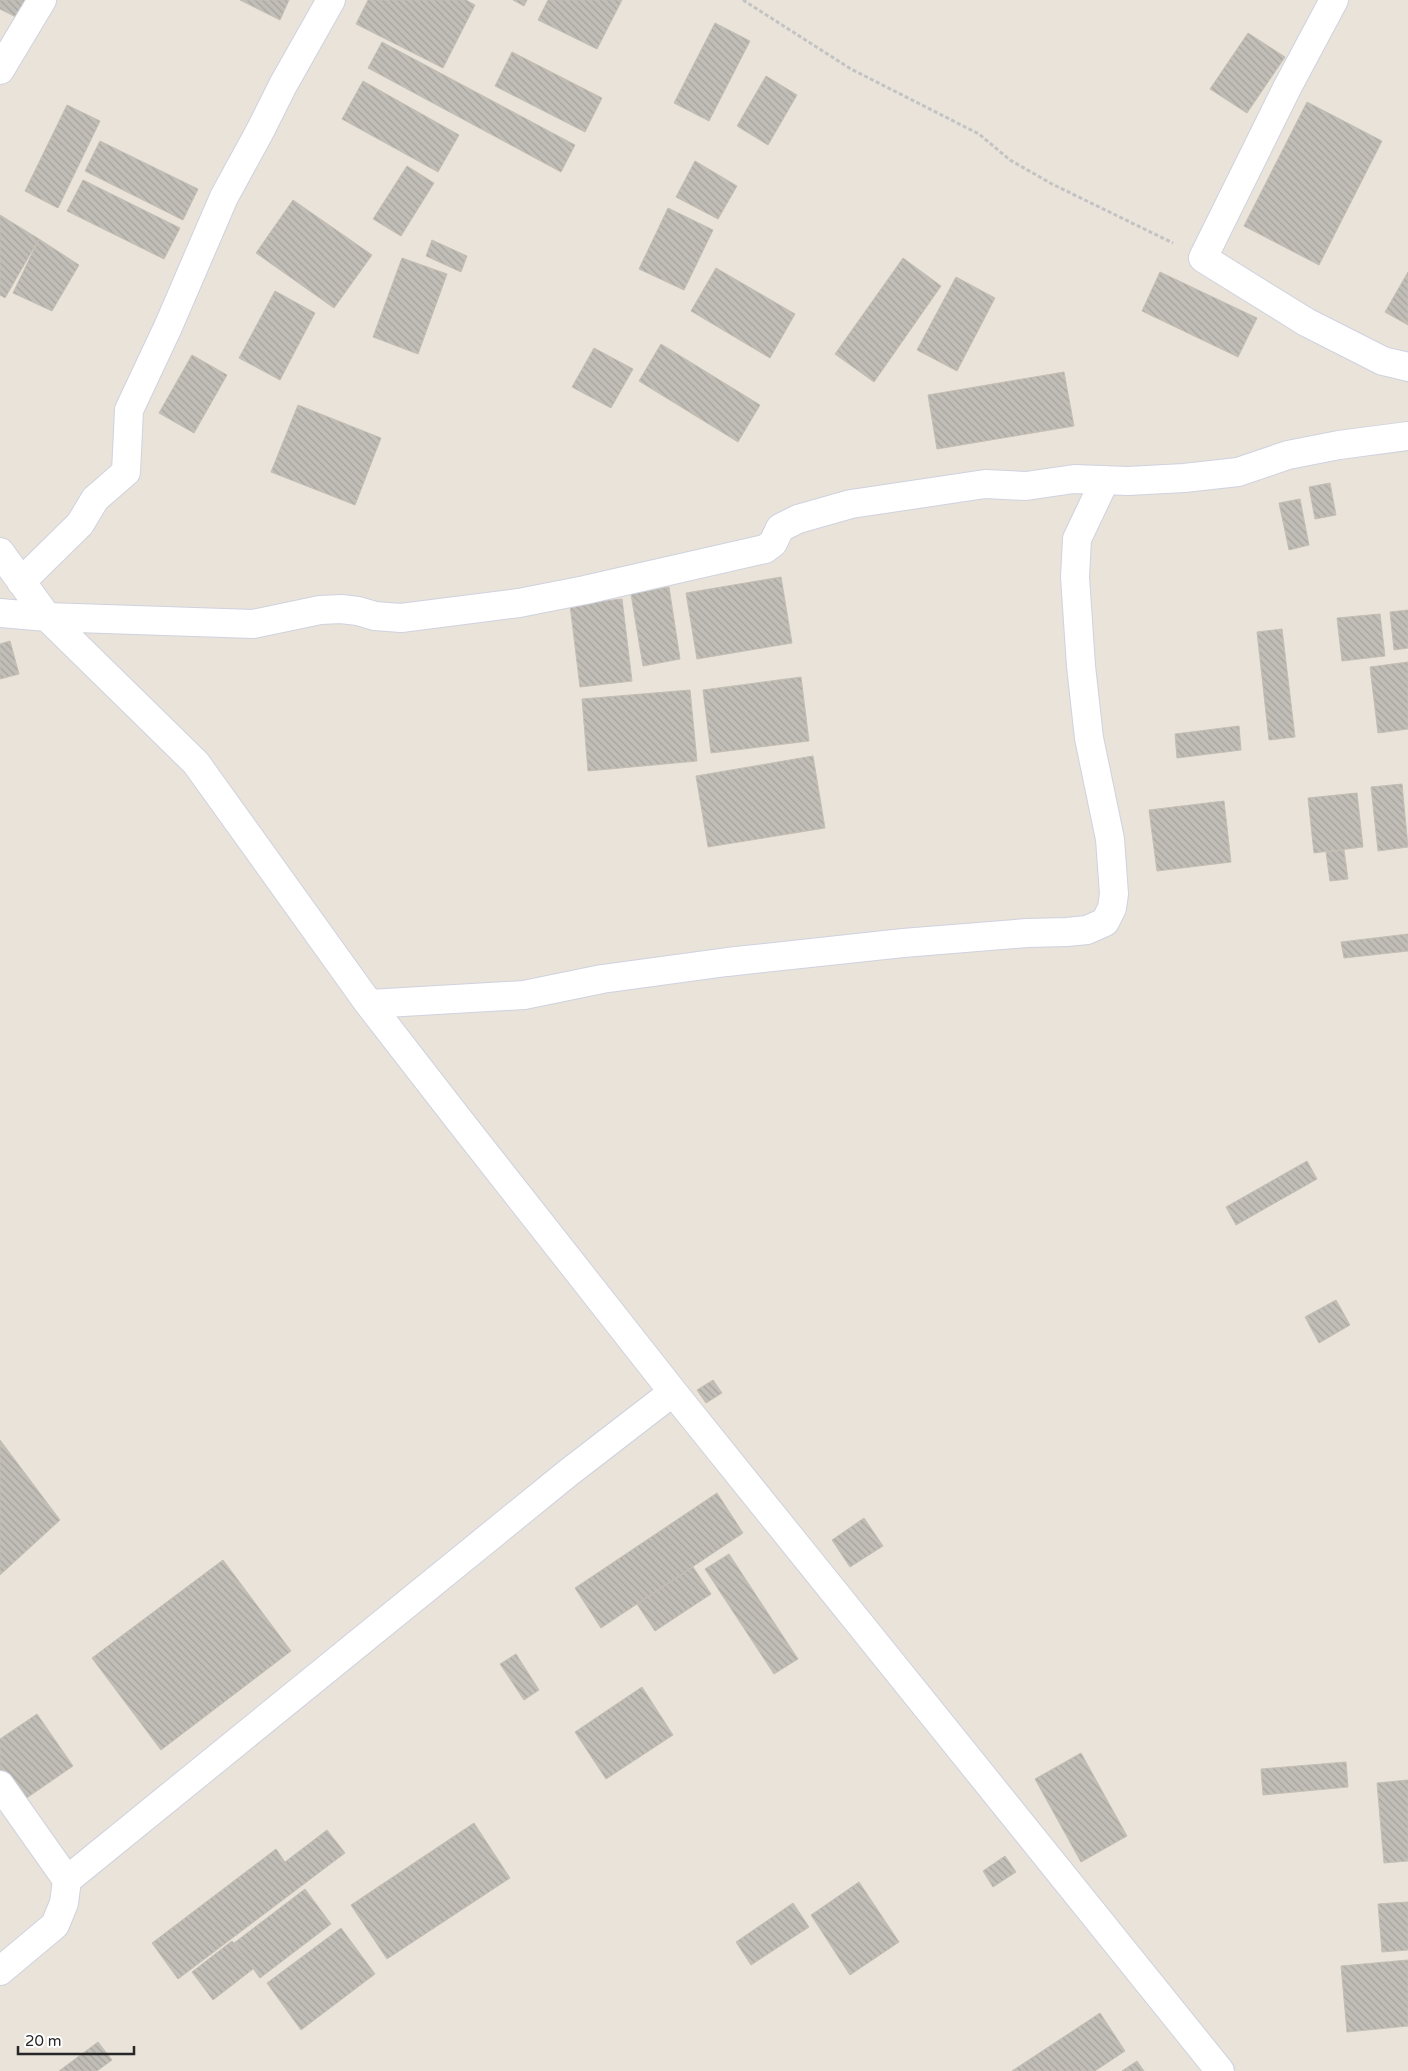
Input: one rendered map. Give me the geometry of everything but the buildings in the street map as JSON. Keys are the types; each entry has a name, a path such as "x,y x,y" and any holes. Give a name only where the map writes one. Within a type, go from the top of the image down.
{"street":[{"path":"0,70 42,0"},
{"path":"21,582 61,546 80,524 95,499 126,472 129,410 168,327 224,197 283,85 331,0"},
{"path":"1334,0 1287,88 1203,258 1306,322 1383,361 1408,367"},
{"path":"0,613 47,617 253,624 320,610 341,609 375,616 401,618 453,612 519,603 585,590 764,548 773,543 780,528 798,519 851,504 985,484 1026,486 1074,479 1184,478 1238,472 1288,455 1339,445 1408,436"},
{"path":"369,1004 524,995 602,979 727,962 903,943 1087,930 1105,922 1112,908 1114,894 1110,839 1089,738 1081,666 1075,577 1077,539 1105,480"},
{"path":"0,552 47,617 196,763 369,1004 673,1392 1220,2071"},
{"path":"67,1880 568,1473 673,1392"},
{"path":"0,1785 67,1880 64,1903 54,1925 0,1971"}],"path":[{"path":"743,0 851,69 979,134 1010,160 1052,184 1203,258"}]}
